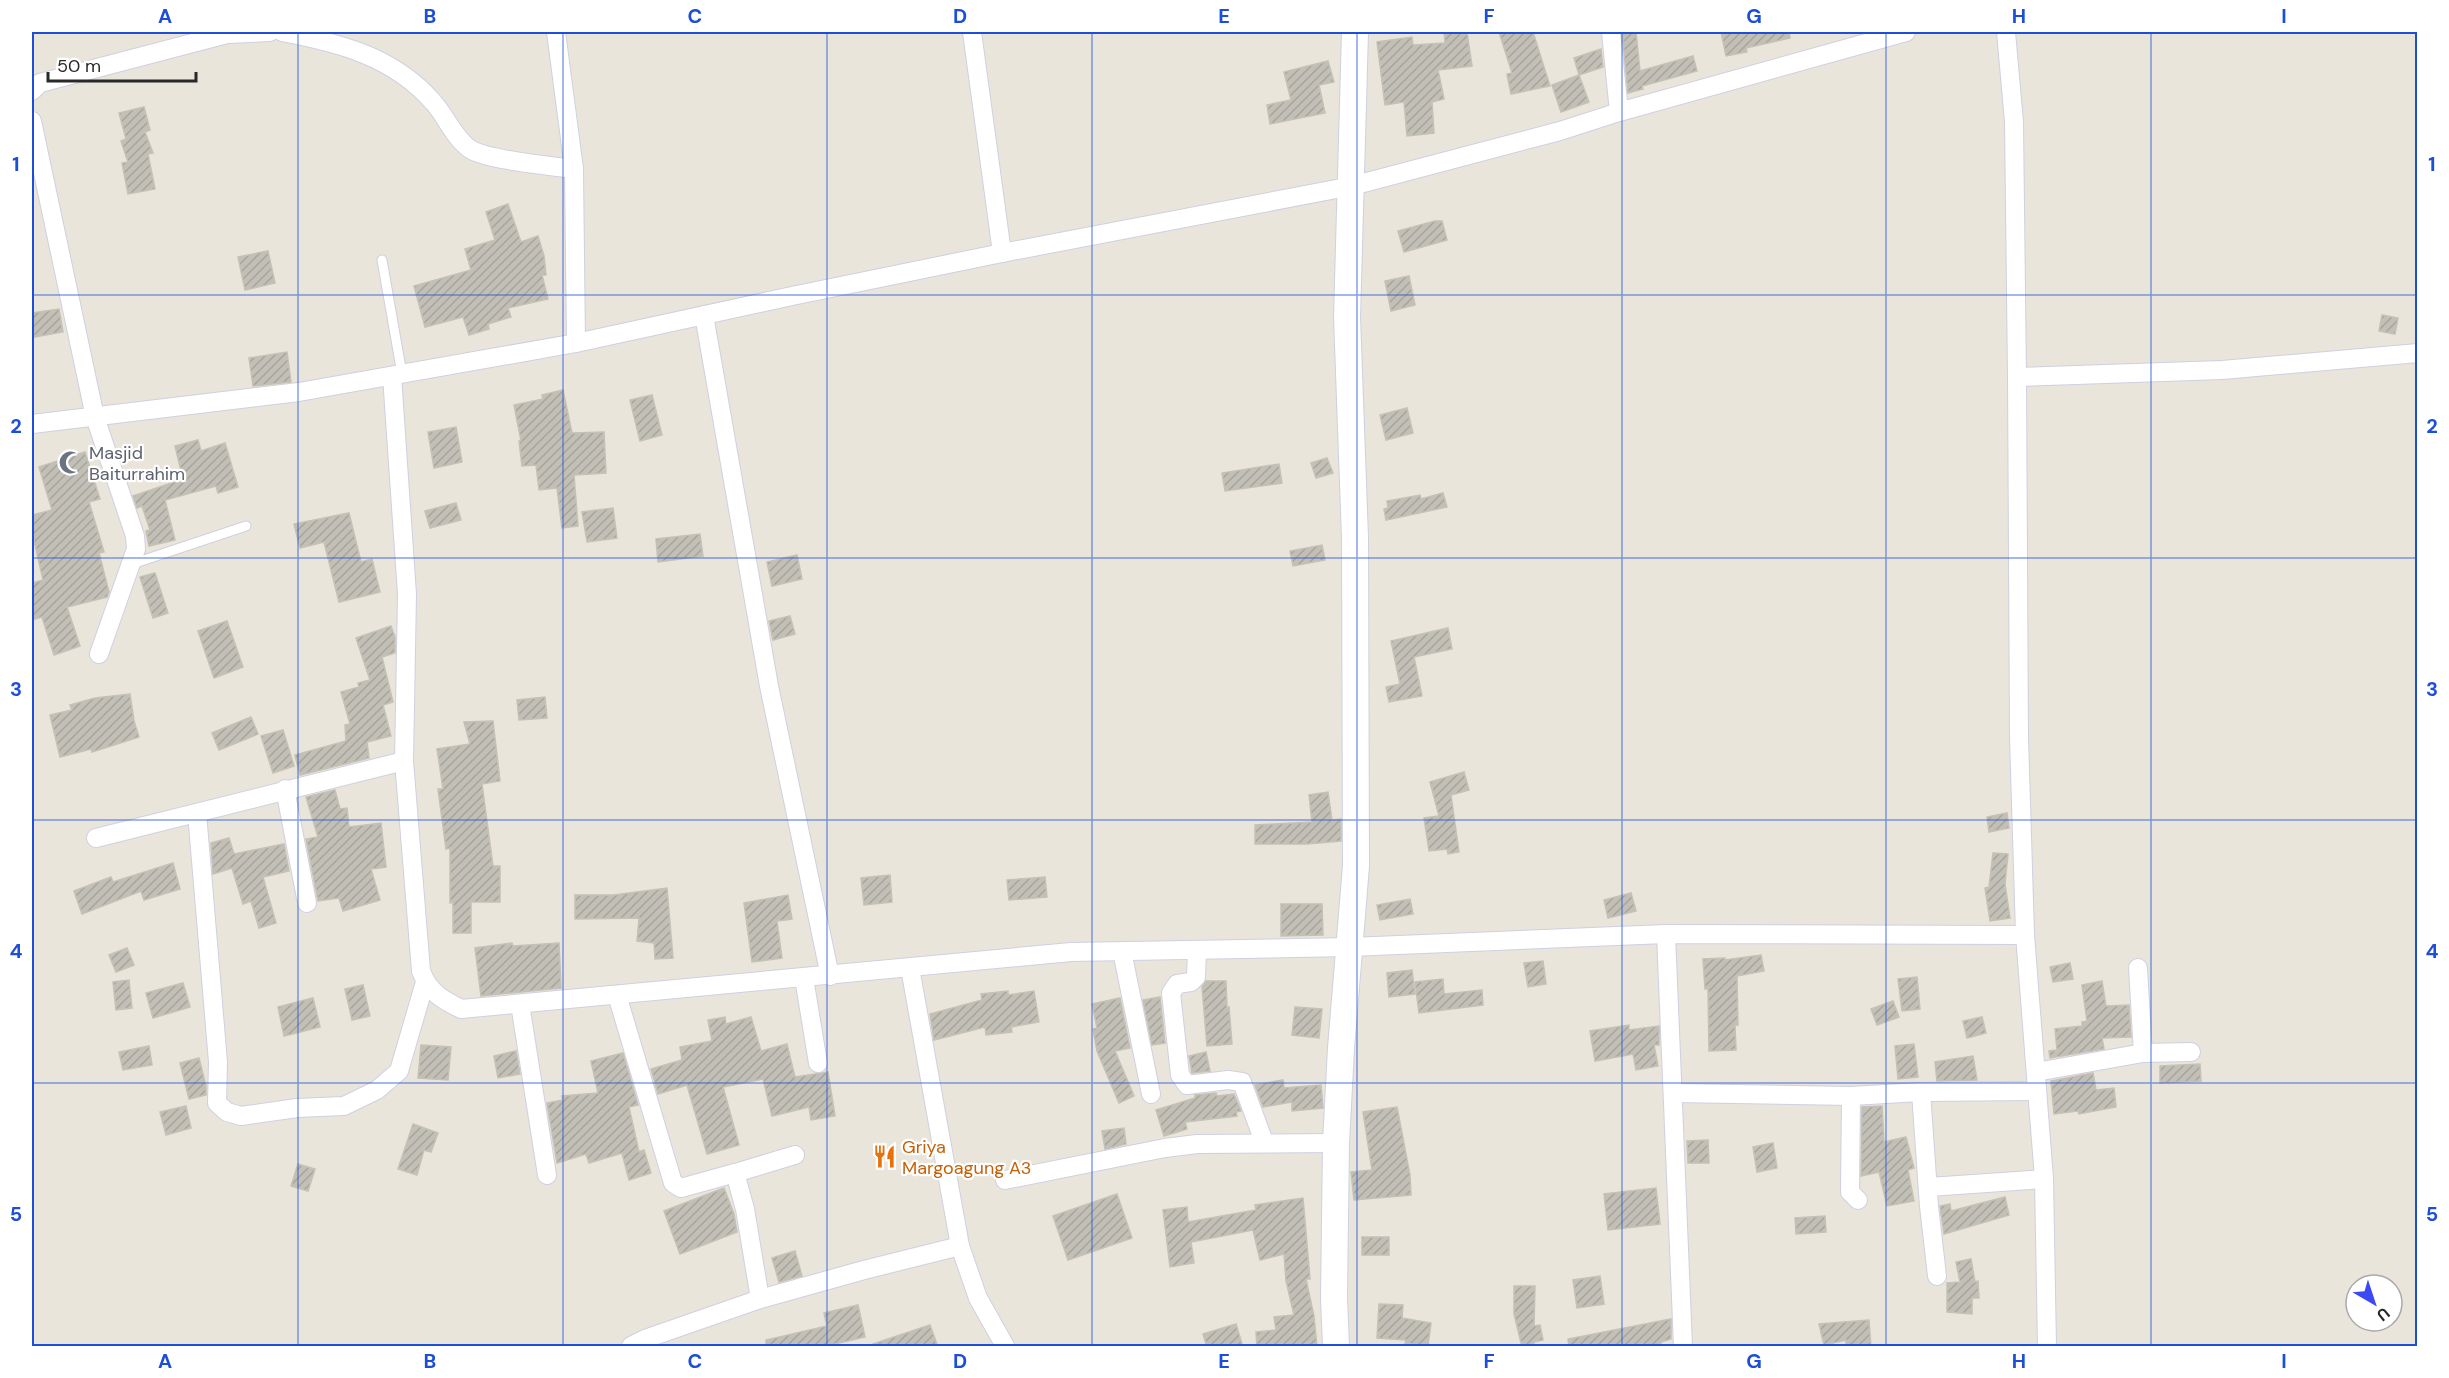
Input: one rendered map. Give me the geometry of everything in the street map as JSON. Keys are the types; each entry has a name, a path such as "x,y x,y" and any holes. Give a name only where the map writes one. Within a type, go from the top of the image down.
{"street":[{"path":"32,91 40,83 227,34 270,32"},
{"path":"282,32 328,41 374,56 415,84 428,96 470,150 507,160 574,169"},
{"path":"556,32 574,169 576,343"},
{"path":"972,32 1002,253"},
{"path":"1336,1347 1334,1298 1336,1143 1356,866 1355,538 1347,317 1356,32"},
{"path":"1611,32 1619,112"},
{"path":"32,424 299,392 576,343 1002,253 1352,186 1560,131 1619,112 1906,32"},
{"path":"2006,32 2014,122 2019,737 2025,935 2044,1179 2047,1347"},
{"path":"32,120 95,417 135,536 136,549 132,564 99,654"},
{"path":"704,315 769,686 830,976"},
{"path":"2017,377 2222,370 2418,353"},
{"path":"397,375 407,594 404,761 421,971 425,982 440,999 461,1009 1071,952 1350,947 1666,934 2025,935"},
{"path":"96,837 404,761"},
{"path":"285,789 307,903"},
{"path":"197,813 218,1062 217,1103 227,1112 241,1116 297,1108 344,1106 377,1090 399,1071 425,982"},
{"path":"1666,934 1683,1347"},
{"path":"1197,950 1196,978 1191,982 1178,984 1171,993 1180,1075 1187,1085 1228,1080 1242,1082 1264,1142"},
{"path":"1122,951 1151,1094"},
{"path":"910,968 960,1246 978,1298 1005,1347"},
{"path":"2138,968 2143,1053"},
{"path":"804,978 818,1063"},
{"path":"617,995 672,1183 681,1188 795,1155"},
{"path":"520,1004 547,1175"},
{"path":"1673,1093 1851,1096 1921,1092 2036,1081 2143,1053 2191,1052"},
{"path":"1921,1092 1937,1276"},
{"path":"1851,1096 1850,1192 1858,1200"},
{"path":"1005,1180 1165,1148 1197,1144 1336,1143"},
{"path":"735,1173 745,1209 760,1299"},
{"path":"1929,1187 2044,1179"},
{"path":"638,1343 760,1299 864,1269 960,1246"}],"lane":[{"path":"382,260 397,375"},
{"path":"132,564 246,526"}],"building":[{"path":"1444,32 1467,32 1472,66 1438,70 1444,99 1432,102 1434,133 1407,136 1404,102 1385,105 1377,42 1412,37 1413,45 1445,43"},
{"path":"1499,32 1533,32 1550,86 1511,94 1507,74 1512,73"},
{"path":"1622,32 1636,32 1640,71 1693,56 1697,71 1642,86 1643,89 1628,93"},
{"path":"1721,32 1789,32 1790,38 1746,48 1747,52 1726,56"},
{"path":"1601,49 1603,67 1579,75 1574,58"},
{"path":"1328,61 1334,82 1319,85 1325,113 1270,124 1267,105 1291,100 1284,72"},
{"path":"1579,75 1589,102 1561,112 1552,85"},
{"path":"144,107 150,130 145,132 153,153 148,154 155,189 128,194 122,163 128,162 121,141 126,139 119,113"},
{"path":"508,204 521,242 538,236 544,256 546,275 542,275 548,299 508,308 511,317 488,324 489,329 469,335 463,317 425,327 414,286 471,270 465,249 495,240 486,212"},
{"path":"1442,221 1447,240 1404,252 1398,231"},
{"path":"268,251 275,283 245,290 238,257"},
{"path":"1409,276 1415,305 1391,311 1385,281"},
{"path":"59,309 63,332 34,337 32,313"},
{"path":"2382,315 2398,318 2395,334 2379,331"},
{"path":"287,352 291,382 253,386 249,358"},
{"path":"563,390 572,433 604,432 606,473 574,475 578,526 562,528 557,488 539,490 536,465 522,466 519,441 521,441 514,405 543,399 542,395"},
{"path":"652,395 662,435 640,441 630,400"},
{"path":"1407,408 1413,433 1386,440 1380,415"},
{"path":"456,427 462,462 434,468 428,432"},
{"path":"198,440 201,451 225,443 238,487 218,493 216,486 165,500 175,540 149,546 146,531 150,530 142,506 137,508 133,496 183,479 175,446"},
{"path":"85,452 100,499 89,502 104,552 99,553 109,592 107,597 67,607 80,646 54,655 42,617 32,620 32,583 43,580 32,532 32,515 52,510 39,467"},
{"path":"1327,458 1333,473 1316,478 1311,463"},
{"path":"1279,464 1282,483 1225,491 1222,473"},
{"path":"1443,493 1447,507 1386,520 1384,509 1388,508 1387,501 1420,495 1421,499"},
{"path":"456,503 461,520 430,528 425,511"},
{"path":"613,508 617,538 587,542 582,512"},
{"path":"349,513 361,562 372,559 380,592 339,602 324,542 300,548 294,524"},
{"path":"700,534 703,556 658,562 656,539"},
{"path":"1322,545 1325,560 1293,566 1290,551"},
{"path":"797,555 802,579 772,586 767,562"},
{"path":"155,573 168,613 153,618 140,577"},
{"path":"790,616 795,634 773,640 769,621"},
{"path":"227,621 243,667 214,678 198,631"},
{"path":"391,626 395,637 395,653 382,657 393,702 383,705 391,736 367,742 369,758 300,775 295,755 346,741 345,725 350,724 341,692 359,687 358,683 370,680 356,638"},
{"path":"1448,628 1452,649 1414,657 1422,696 1389,702 1386,687 1400,684 1391,641"},
{"path":"130,694 139,737 92,752 91,749 60,757 50,715 72,710 70,705 95,698"},
{"path":"545,697 547,718 519,720 517,700"},
{"path":"251,717 258,734 219,750 212,733"},
{"path":"493,721 500,781 482,784 493,866 500,866 500,902 471,902 471,933 453,933 453,902 450,903 450,848 446,849 438,789 443,789 437,749 470,744 464,722"},
{"path":"283,730 294,766 273,773 261,736"},
{"path":"1464,772 1469,790 1451,795 1459,852 1448,854 1447,849 1429,851 1424,818 1439,816 1430,782"},
{"path":"335,790 340,809 347,808 349,827 381,823 386,867 371,869 380,900 343,911 339,898 318,901 306,839 318,837 306,797"},
{"path":"1328,792 1332,820 1341,819 1341,841 1307,844 1255,844 1255,825 1312,822 1309,795"},
{"path":"2007,813 2009,828 1989,832 1987,817"},
{"path":"229,838 234,854 284,844 289,871 263,877 276,923 259,928 251,901 243,904 232,868 213,874 211,843"},
{"path":"1993,853 2008,854 2005,884 2010,918 1990,921 1985,888 1989,887"},
{"path":"173,863 180,889 144,900 141,891 82,914 74,891 111,877 113,882"},
{"path":"890,875 892,902 864,905 861,878"},
{"path":"1045,877 1047,897 1009,900 1007,880"},
{"path":"667,888 673,958 655,959 654,943 637,941 639,918 575,919 575,895 614,895"},
{"path":"1631,893 1636,911 1608,918 1604,900"},
{"path":"788,895 792,919 777,921 782,958 752,962 744,903"},
{"path":"1410,899 1413,914 1380,920 1377,905"},
{"path":"1281,904 1322,904 1323,935 1281,936"},
{"path":"512,943 513,946 559,943 561,988 481,996 475,948"},
{"path":"127,948 134,965 116,972 109,955"},
{"path":"1761,955 1764,971 1737,976 1736,1050 1709,1051 1708,989 1705,989 1703,959 1725,958 1725,960"},
{"path":"1543,961 1546,984 1528,987 1524,963"},
{"path":"2070,963 2073,979 2053,982 2050,967"},
{"path":"1412,970 1415,994 1389,997 1387,973"},
{"path":"1917,977 1920,1009 1902,1011 1898,979"},
{"path":"1443,979 1444,994 1482,990 1483,1005 1419,1013 1415,982"},
{"path":"129,980 132,1008 116,1010 113,982"},
{"path":"1206,981 1226,981 1232,1044 1207,1046 1202,987"},
{"path":"2102,981 2106,1006 2129,1005 2131,1037 2102,1038 2104,1049 2050,1058 2049,1051 2057,1050 2055,1029 2082,1026 2082,1022 2087,1021 2082,985"},
{"path":"183,983 190,1007 153,1018 146,993"},
{"path":"363,985 370,1016 352,1020 345,989"},
{"path":"1008,991 1008,995 1034,991 1039,1022 1011,1027 1012,1032 986,1035 985,1027 934,1040 930,1014 982,1000 981,994"},
{"path":"1160,997 1165,1043 1152,1045 1143,1000"},
{"path":"313,998 320,1027 284,1036 278,1007"},
{"path":"1120,998 1130,1048 1115,1051 1134,1096 1119,1103 1097,1051 1093,1029 1097,1028 1092,1004"},
{"path":"1893,1001 1899,1017 1877,1025 1871,1009"},
{"path":"1295,1007 1322,1009 1319,1038 1292,1035"},
{"path":"725,1017 726,1024 751,1017 761,1051 787,1044 795,1077 828,1072 835,1116 811,1120 809,1107 772,1116 763,1079 723,1087 739,1145 707,1154 687,1085 658,1094 651,1069 682,1060 680,1047 712,1041 708,1020"},
{"path":"1982,1017 1986,1033 1967,1038 1963,1021"},
{"path":"1629,1025 1629,1030 1659,1026 1659,1045 1654,1045 1658,1066 1636,1070 1633,1054 1595,1061 1590,1031"},
{"path":"1914,1044 1918,1077 1898,1079 1895,1046"},
{"path":"421,1045 451,1047 448,1080 418,1078"},
{"path":"149,1046 152,1065 123,1070 119,1052"},
{"path":"516,1051 520,1074 498,1078 494,1056"},
{"path":"1206,1052 1210,1071 1192,1073 1189,1056"},
{"path":"623,1053 638,1105 629,1107 639,1152 644,1150 651,1173 629,1180 622,1153 589,1163 586,1154 557,1163 547,1103 563,1100 562,1096 598,1093 591,1061"},
{"path":"1973,1056 1977,1080 1937,1081 1935,1062"},
{"path":"199,1058 206,1095 189,1099 180,1063"},
{"path":"2200,1064 2201,1081 2160,1083 2160,1066"},
{"path":"2093,1073 2096,1090 2114,1088 2116,1107 2079,1114 2078,1111 2054,1114 2051,1081"},
{"path":"1283,1080 1284,1088 1321,1085 1323,1108 1292,1111 1292,1102 1263,1107 1255,1085"},
{"path":"1216,1093 1217,1096 1234,1094 1241,1111 1236,1112 1237,1116 1185,1122 1187,1129 1164,1136 1156,1110 1195,1098 1195,1095"},
{"path":"186,1106 191,1128 166,1135 160,1112"},
{"path":"1882,1106 1884,1142 1906,1137 1914,1168 1908,1170 1914,1201 1887,1206 1879,1172 1861,1176 1862,1107"},
{"path":"1397,1107 1410,1175 1411,1195 1354,1200 1351,1172 1372,1170 1363,1112"},
{"path":"413,1124 438,1133 431,1152 424,1150 417,1175 398,1169"},
{"path":"1124,1128 1126,1144 1105,1149 1102,1131"},
{"path":"1708,1140 1709,1163 1688,1163 1687,1141"},
{"path":"1773,1143 1777,1168 1757,1172 1753,1147"},
{"path":"298,1164 315,1169 308,1191 291,1186"},
{"path":"724,1188 734,1214 737,1232 680,1254 664,1211"},
{"path":"1656,1188 1660,1224 1608,1230 1604,1194"},
{"path":"1117,1194 1132,1238 1068,1260 1053,1216"},
{"path":"2005,1197 2009,1215 1944,1234 1940,1206 1950,1204 1951,1211"},
{"path":"1303,1198 1310,1279 1306,1279 1314,1316 1317,1347 1257,1347 1256,1332 1276,1330 1274,1317 1294,1315 1286,1281 1284,1254 1260,1260 1253,1230 1191,1242 1194,1263 1170,1267 1163,1210 1187,1207 1188,1222 1256,1210 1255,1205"},
{"path":"1825,1216 1826,1232 1796,1234 1795,1218"},
{"path":"1362,1237 1389,1237 1389,1255 1362,1255"},
{"path":"795,1251 802,1276 779,1282 772,1258"},
{"path":"1971,1259 1975,1282 1978,1281 1979,1298 1972,1298 1972,1314 1947,1312 1947,1283 1960,1282 1956,1262"},
{"path":"1600,1276 1604,1304 1577,1308 1573,1280"},
{"path":"1514,1286 1535,1286 1534,1326 1540,1325 1543,1340 1534,1342 1534,1347 1522,1347 1514,1314"},
{"path":"1379,1304 1403,1305 1402,1318 1431,1323 1428,1346 1405,1343 1406,1340 1377,1338"},
{"path":"858,1305 865,1337 822,1347 766,1347 766,1340 827,1326 824,1313"},
{"path":"1671,1319 1671,1339 1661,1342 1661,1347 1569,1347 1568,1339"},
{"path":"1869,1320 1871,1347 1846,1347 1846,1340 1824,1345 1819,1324"},
{"path":"1236,1324 1243,1347 1207,1347 1203,1334"},
{"path":"930,1325 938,1347 874,1347 873,1344"}],"place":[{"name":"Masjid Baiturrahim","path":"71,463"},
{"name":"Griya Margoagung A3","path":"884,1157"}]}
